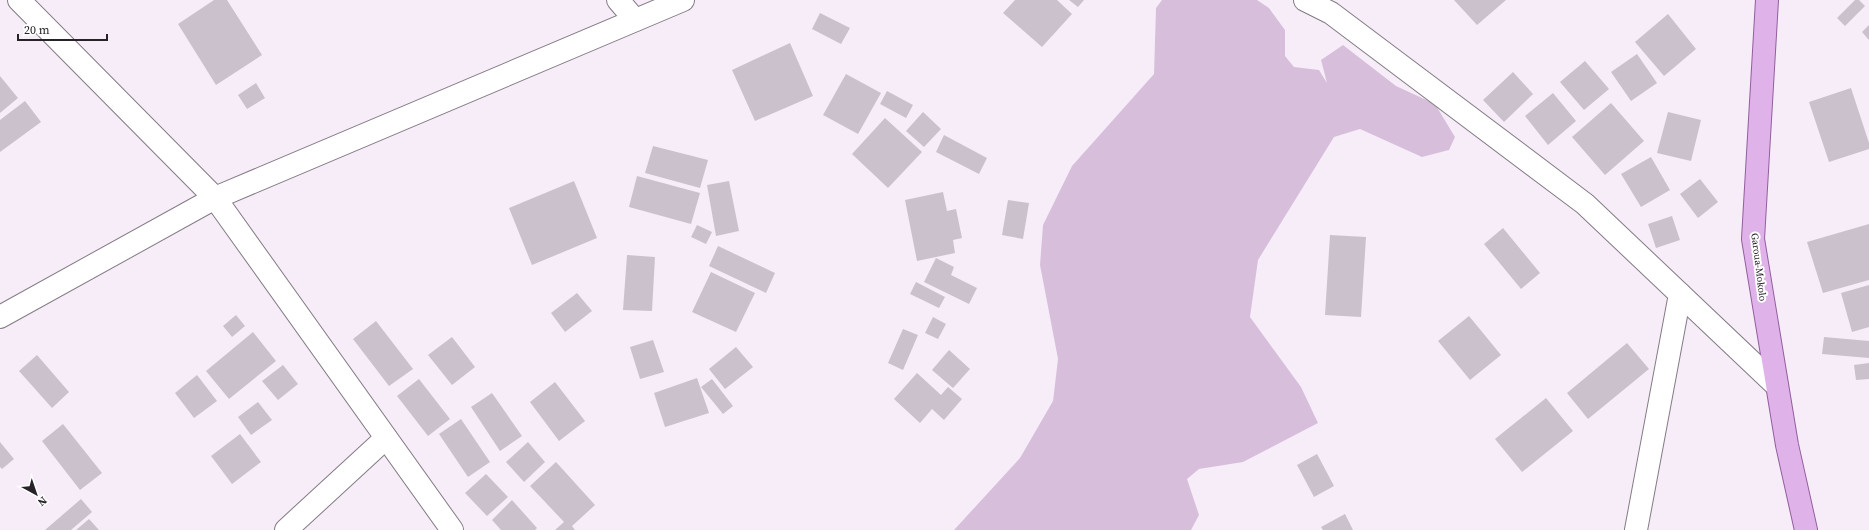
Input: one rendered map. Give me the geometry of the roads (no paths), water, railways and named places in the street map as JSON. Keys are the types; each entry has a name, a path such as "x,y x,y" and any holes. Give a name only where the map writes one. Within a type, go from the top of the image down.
{"main road":[{"name":"Garoua-Mokolo","path":"1767,0 1753,239 1786,445 1806,530"}],"street":[{"path":"19,0 215,198 452,530"},
{"path":"618,0 635,20"},
{"path":"0,317 215,198 683,0"},
{"path":"1305,0 1330,13 1584,204 1777,386"},
{"path":"1636,530 1680,294"},
{"path":"286,530 386,438"}]}
